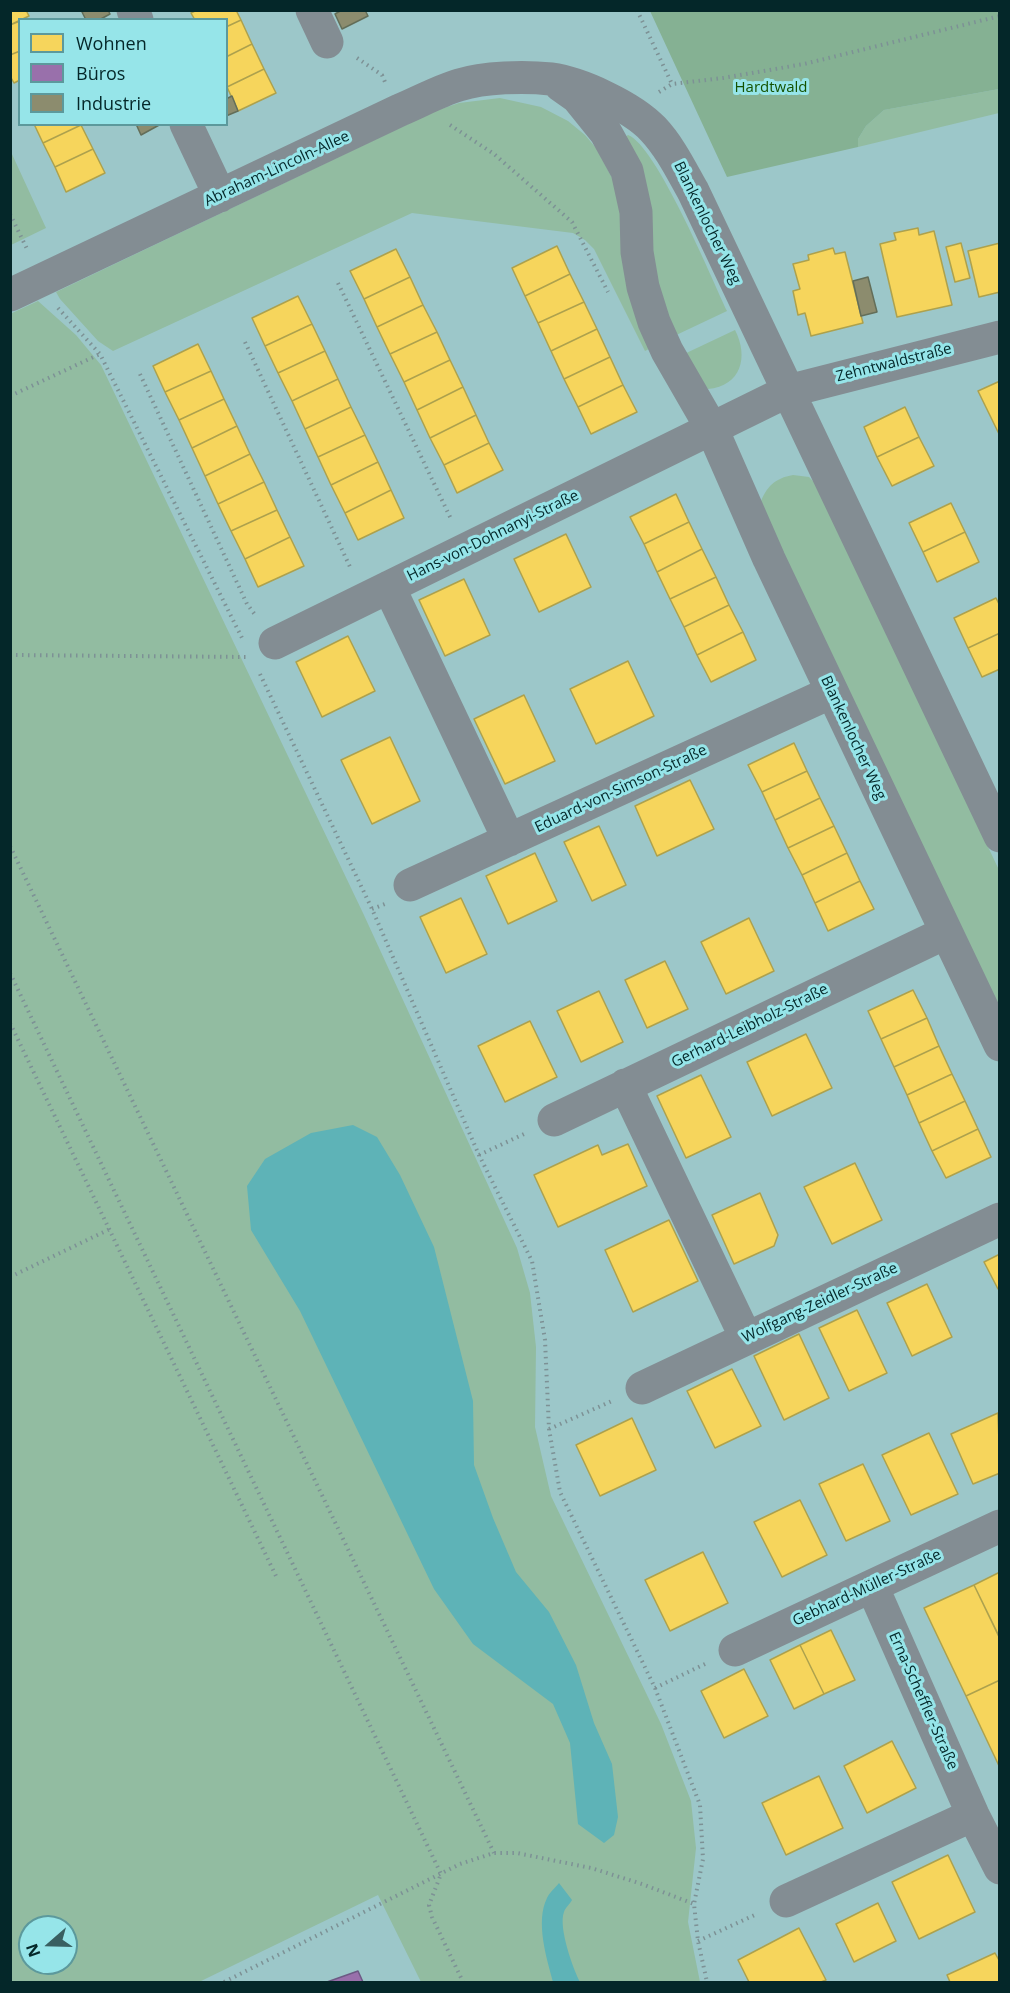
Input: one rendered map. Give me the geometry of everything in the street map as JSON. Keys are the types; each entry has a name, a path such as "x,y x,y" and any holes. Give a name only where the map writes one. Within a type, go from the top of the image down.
{"street":[{"path":"312,10 327,42"},
{"name":"Abraham-Lincoln-Allee","path":"10,295 460,84 496,79 552,79"},
{"name":"Blankenlocher Weg","path":"552,79 598,93 633,112 653,130 675,159 693,191 999,836"},
{"name":"Blankenlocher Weg","path":"552,79 577,97 606,133 627,171 636,212 637,252 643,287 654,322 667,351 712,429 769,559 999,1045"},
{"path":"187,126 220,196"},
{"name":"Zehntwaldstraße","path":"788,391 999,337"},
{"path":"712,429 788,391"},
{"name":"Hans-von-Dohnanyi-Straße","path":"266,655 377,593 712,429"},
{"path":"377,593 509,840"},
{"name":"Eduard-von-Simson-Straße","path":"410,885 832,692"},
{"name":"Gerhard-Leibholz-Straße","path":"554,1120 945,933"},
{"path":"625,1086 746,1338"},
{"name":"Wolfgang-Zeidler-Straße","path":"642,1388 999,1219"},
{"name":"Gebhard-Müller-Straße","path":"735,1650 999,1526"},
{"name":"Erna-Scheffler-Straße","path":"872,1586 973,1815 999,1868"},
{"path":"786,1901 973,1815"}],"path":[{"path":"637,10 672,84"},
{"path":"660,91 672,84 804,64 999,16"},
{"path":"425,99 431,113 494,153 572,222 589,252"},
{"path":"10,655 252,657 100,354 54,303 42,280"},
{"path":"338,283 465,550"},
{"path":"245,342 377,593"},
{"path":"10,396 100,354"},
{"path":"140,374 247,604 372,909 479,1155 532,1261 545,1340 549,1429 560,1492 655,1688 700,1805 703,1859 694,1904 698,1941 707,1983"},
{"path":"10,846 494,1852"},
{"path":"10,973 441,1874 429,1905 432,1917 463,1983"},
{"path":"10,1023 276,1576"},
{"path":"479,1155 554,1120"},
{"path":"10,1277 110,1229"},
{"path":"549,1429 642,1388"},
{"path":"655,1688 735,1650"},
{"path":"224,1983 460,1864 494,1852 517,1853 591,1868 694,1904"},
{"path":"698,1941 786,1901"}],"green space":[{"name":"Hardtwald","path":"650,11 999,11 999,89 884,110 866,126 858,139 858,147 727,177"},
{"path":"999,89 999,113 858,147 858,139 866,126 884,110"},
{"path":"500,98 541,107 568,121 596,148 616,185 653,347 645,351 594,249 573,233 412,213 113,351 98,341 56,292 435,111 459,103"},
{"path":"628,135 640,144 668,187 727,311 672,337 622,139"},
{"path":"11,152 46,228 10,245"},
{"path":"38,301 76,335 101,365 363,913 517,1248 530,1293 536,1347 535,1427 551,1496 661,1724 691,1801 696,1848 688,1922 700,1982 421,1982 378,1895 199,1982 11,1982 10,314"},
{"path":"735,330 741,350 739,368 728,382 708,389 680,356"},
{"path":"793,475 809,477 816,484 999,870 999,1013 760,504 772,484 781,478"}],"water":[{"path":"353,1125 377,1137 400,1175 434,1247 473,1401 474,1465 516,1572 549,1612 576,1665 594,1723 612,1764 618,1817 614,1835 604,1843 578,1824 570,1743 553,1704 473,1644 434,1589 300,1311 251,1230 247,1186 265,1159 311,1133"},
{"path":"559,1883 572,1900 564,1912 563,1927 570,1958 580,1982 553,1982 545,1952 542,1929 544,1908 548,1896"}],"building: Wohnen":[{"path":"10,10 26,10 29,16 18,18 18,21 10,25"},
{"path":"197,10 236,10 241,20 228,26 228,18 194,18 191,13"},
{"path":"241,20 252,44 228,56 228,26"},
{"path":"18,22 18,52 10,55 10,25"},
{"path":"252,44 264,69 228,87 228,56"},
{"path":"18,52 18,81 14,83 10,76 10,55"},
{"path":"264,69 276,93 238,111 228,87"},
{"path":"35,126 79,126 43,143"},
{"path":"82,126 93,149 55,167 43,143"},
{"path":"93,149 105,173 66,192 55,167"},
{"path":"918,228 919,235 934,231 952,305 897,317 880,244 896,240 894,233"},
{"path":"961,243 970,278 955,282 946,247"},
{"path":"1000,243 1000,292 979,297 968,251"},
{"path":"557,246 570,274 525,296 512,268"},
{"path":"833,248 835,254 845,252 863,323 811,336 805,313 798,315 793,291 800,289 793,264 809,260 808,255"},
{"path":"396,249 410,277 364,299 350,271"},
{"path":"570,274 584,302 538,323 525,296"},
{"path":"410,277 423,305 377,327 364,299"},
{"path":"298,296 312,324 265,346 252,318"},
{"path":"584,302 597,329 551,351 538,323"},
{"path":"423,305 437,332 390,354 377,327"},
{"path":"312,324 325,351 278,373 265,346"},
{"path":"597,329 610,357 564,379 551,351"},
{"path":"437,332 450,360 404,382 390,354"},
{"path":"198,344 211,371 165,392 153,366"},
{"path":"325,351 338,379 292,401 278,373"},
{"path":"610,357 623,385 578,407 564,379"},
{"path":"450,360 463,387 417,410 404,382"},
{"path":"211,371 224,399 179,420 165,392"},
{"path":"338,379 351,407 305,429 292,401"},
{"path":"1000,381 1000,436 978,391"},
{"path":"623,385 637,412 591,434 578,407"},
{"path":"463,387 476,415 430,438 417,410"},
{"path":"224,399 237,426 192,448 179,420"},
{"path":"351,407 365,435 318,457 305,429"},
{"path":"905,407 919,437 877,457 864,427"},
{"path":"476,415 489,443 444,465 430,438"},
{"path":"237,426 250,454 205,476 192,448"},
{"path":"365,435 378,462 331,485 318,457"},
{"path":"919,437 934,466 892,486 877,457"},
{"path":"489,443 503,470 457,493 444,465"},
{"path":"250,454 264,482 218,504 205,476"},
{"path":"378,462 391,490 345,513 331,485"},
{"path":"264,482 277,510 231,531 218,504"},
{"path":"391,490 404,518 358,540 345,513"},
{"path":"676,494 689,522 644,544 630,517"},
{"path":"951,503 965,532 923,552 909,523"},
{"path":"277,510 290,537 245,559 231,531"},
{"path":"689,522 702,549 657,572 644,544"},
{"path":"965,532 979,562 937,582 923,552"},
{"path":"566,534 591,587 539,612 514,559"},
{"path":"290,537 304,566 258,587 245,559"},
{"path":"702,549 716,577 670,599 657,572"},
{"path":"716,577 729,605 684,627 670,599"},
{"path":"464,579 490,635 445,656 419,600"},
{"path":"996,598 1000,606 1000,633 968,648 954,618"},
{"path":"729,605 743,632 697,655 684,627"},
{"path":"743,632 756,660 711,682 697,655"},
{"path":"1000,633 1000,669 982,677 968,648"},
{"path":"348,636 375,691 322,717 296,662"},
{"path":"628,661 654,716 596,744 570,689"},
{"path":"524,695 555,761 505,784 474,719"},
{"path":"390,737 420,801 372,824 341,760"},
{"path":"794,743 807,771 762,792 748,765"},
{"path":"807,771 820,798 775,820 762,792"},
{"path":"690,780 714,829 657,856 635,806"},
{"path":"820,798 834,826 788,848 775,820"},
{"path":"599,826 626,885 592,901 564,842"},
{"path":"834,826 847,853 802,875 788,848"},
{"path":"535,853 557,901 508,924 486,876"},
{"path":"847,853 860,881 815,903 802,875"},
{"path":"860,881 874,909 828,931 815,903"},
{"path":"461,898 487,954 446,973 420,917"},
{"path":"749,918 774,971 726,994 701,942"},
{"path":"665,961 688,1009 647,1028 625,980"},
{"path":"913,990 927,1018 881,1039 868,1011"},
{"path":"599,991 623,1042 581,1062 557,1011"},
{"path":"927,1018 939,1046 894,1067 881,1039"},
{"path":"530,1021 557,1077 505,1102 478,1046"},
{"path":"806,1034 832,1088 772,1116 747,1062"},
{"path":"939,1046 952,1074 907,1095 894,1067"},
{"path":"952,1074 965,1101 919,1123 907,1095"},
{"path":"701,1075 731,1137 686,1158 657,1096"},
{"path":"965,1101 978,1129 932,1151 919,1123"},
{"path":"978,1129 991,1157 946,1178 932,1151"},
{"path":"628,1144 647,1186 558,1227 534,1175 598,1145 602,1155"},
{"path":"855,1163 882,1220 832,1244 804,1187"},
{"path":"760,1193 778,1235 774,1246 734,1264 712,1215"},
{"path":"669,1220 698,1281 633,1312 605,1250"},
{"path":"1000,1254 1000,1288 998,1289 984,1262"},
{"path":"927,1284 952,1337 912,1356 887,1303"},
{"path":"857,1310 887,1373 849,1391 819,1328"},
{"path":"799,1334 829,1398 784,1420 754,1356"},
{"path":"732,1369 761,1426 715,1448 687,1391"},
{"path":"998,1413 1000,1473 973,1484 951,1434"},
{"path":"632,1418 656,1470 600,1496 576,1445"},
{"path":"929,1433 958,1494 911,1515 882,1455"},
{"path":"863,1464 890,1521 846,1541 819,1484"},
{"path":"800,1500 827,1555 782,1577 754,1522"},
{"path":"703,1552 728,1603 670,1631 645,1580"},
{"path":"1000,1572 1000,1634 998,1634 974,1585"},
{"path":"974,1585 1000,1639 1000,1680 966,1696 924,1608"},
{"path":"831,1630 855,1680 824,1694 800,1645"},
{"path":"800,1645 824,1694 794,1709 770,1660"},
{"path":"744,1669 768,1716 724,1738 701,1691"},
{"path":"1000,1680 1000,1768 966,1696"},
{"path":"892,1741 916,1788 867,1813 844,1766"},
{"path":"819,1776 843,1828 786,1855 762,1803"},
{"path":"948,1855 975,1912 919,1939 892,1882"},
{"path":"878,1903 896,1941 854,1962 836,1924"},
{"path":"799,1928 826,1980 821,1982 749,1982 738,1960"},
{"path":"995,1953 1000,1962 1000,1982 950,1982 947,1975"}],"building: Büros":[{"path":"358,1971 363,1982 327,1982"}],"building: Industrie":[{"path":"108,10 110,14 103,18 85,18 82,12"},
{"path":"342,10 365,10 368,16 342,29 335,14"},
{"path":"232,96 238,111 228,115 228,98"},
{"path":"137,126 157,126 141,135"},
{"path":"868,277 877,312 861,316 853,281"}]}
